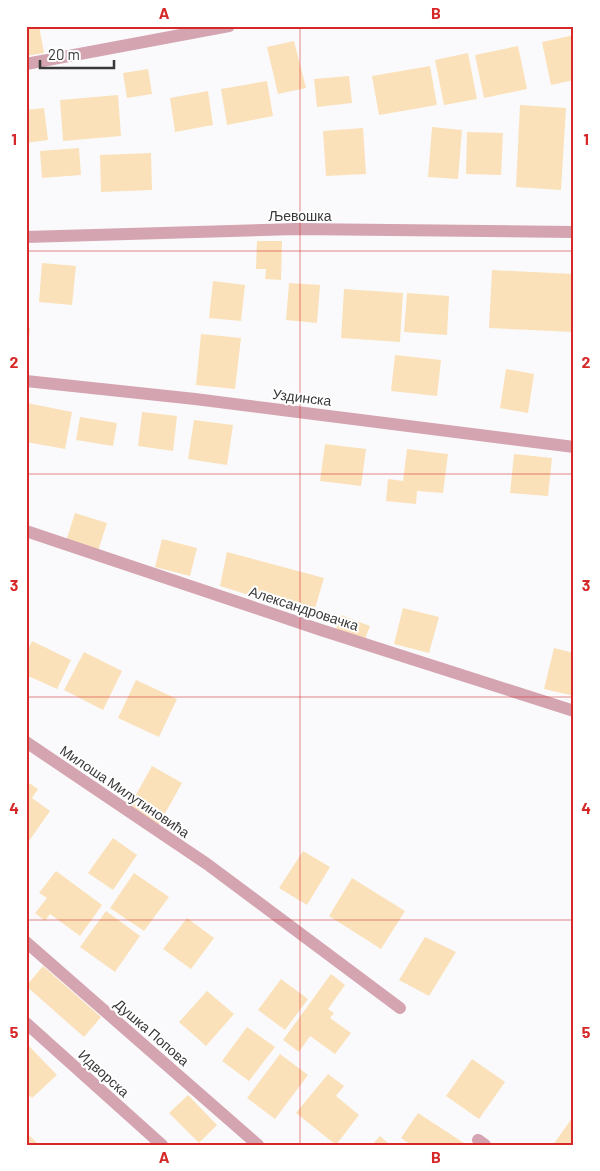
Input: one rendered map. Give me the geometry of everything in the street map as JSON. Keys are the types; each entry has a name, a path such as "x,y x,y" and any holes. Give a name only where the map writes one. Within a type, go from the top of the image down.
{"street":[{"path":"26,64 229,26"},
{"name":"Љевошка","path":"26,237 296,229 574,232"},
{"name":"Уздинска","path":"26,382 204,400 574,446"},
{"name":"Александровачка","path":"26,531 321,630 574,711"},
{"name":"Милоша Милутиновића","path":"26,742 207,864 400,1008"},
{"name":"Душка Попова","path":"26,942 258,1145"},
{"name":"Идворска","path":"26,1023 162,1145"}],"building":[{"path":"26,26 39,26 44,53 26,56"},
{"path":"574,35 574,80 551,85 542,42"},
{"path":"294,41 306,88 278,94 267,47"},
{"path":"518,46 527,89 484,98 475,55"},
{"path":"468,53 477,99 444,105 435,60"},
{"path":"430,66 437,105 379,115 372,76"},
{"path":"148,69 152,94 127,98 123,73"},
{"path":"349,76 352,103 317,107 314,79"},
{"path":"267,81 273,116 227,125 221,89"},
{"path":"208,91 213,125 175,132 170,98"},
{"path":"118,95 121,136 63,141 60,100"},
{"path":"520,105 566,108 561,190 516,187"},
{"path":"44,108 48,140 26,143 26,110"},
{"path":"432,127 462,130 458,179 428,177"},
{"path":"363,128 366,174 326,176 323,131"},
{"path":"467,132 503,133 501,175 466,174"},
{"path":"79,148 81,175 42,178 40,151"},
{"path":"151,153 152,190 101,192 100,155"},
{"path":"257,241 282,241 281,280 265,279 266,269 256,269"},
{"path":"42,263 76,266 72,305 39,302"},
{"path":"492,270 574,274 574,332 489,328"},
{"path":"213,281 245,285 241,321 209,318"},
{"path":"289,283 320,285 317,323 286,320"},
{"path":"344,289 403,293 400,342 341,338"},
{"path":"407,293 449,296 447,335 404,332"},
{"path":"26,328 30,328 28,355 26,355"},
{"path":"201,334 241,338 235,389 196,385"},
{"path":"395,355 441,360 437,396 391,391"},
{"path":"506,369 534,374 528,413 500,408"},
{"path":"27,403 72,412 65,449 26,442"},
{"path":"142,412 177,416 173,451 138,446"},
{"path":"80,417 117,423 113,446 76,440"},
{"path":"194,420 233,425 227,465 188,459"},
{"path":"325,444 366,449 361,486 320,481"},
{"path":"407,449 448,454 443,493 417,491 416,504 386,501 388,479 403,481"},
{"path":"514,454 552,458 548,496 510,493"},
{"path":"75,513 107,523 98,551 66,541"},
{"path":"162,539 197,548 190,576 155,567"},
{"path":"227,552 324,578 313,615 220,586"},
{"path":"403,608 439,617 429,653 394,644"},
{"path":"341,615 370,626 365,639 336,629"},
{"path":"32,641 71,660 57,689 26,675 26,654"},
{"path":"554,648 574,653 574,696 544,689"},
{"path":"84,652 122,671 103,710 64,690"},
{"path":"136,680 177,699 159,737 118,718"},
{"path":"152,766 182,783 158,826 128,809"},
{"path":"26,781 38,789 32,798 50,811 29,841 26,839"},
{"path":"113,838 137,855 113,890 88,873"},
{"path":"303,851 330,867 307,905 279,888"},
{"path":"56,871 102,905 80,936 50,914 45,921 35,913 47,898 39,893"},
{"path":"134,873 169,897 144,931 110,908"},
{"path":"352,878 405,911 381,949 329,916"},
{"path":"106,911 140,936 115,972 80,947"},
{"path":"187,918 214,938 191,969 163,949"},
{"path":"425,937 456,952 429,996 399,980"},
{"path":"43,966 101,1017 84,1037 26,986"},
{"path":"331,974 345,985 328,1009 334,1013 330,1018 351,1033 335,1054 310,1036 299,1052 283,1040"},
{"path":"281,979 308,999 285,1030 258,1010"},
{"path":"207,991 234,1014 206,1046 179,1022"},
{"path":"247,1027 275,1047 249,1081 222,1061"},
{"path":"26,1043 57,1075 32,1098 26,1092"},
{"path":"280,1054 308,1075 275,1119 247,1098"},
{"path":"472,1059 505,1082 479,1119 446,1096"},
{"path":"328,1074 344,1086 336,1096 359,1115 336,1145 296,1113"},
{"path":"188,1095 217,1125 199,1143 169,1113"},
{"path":"418,1113 464,1143 463,1145 411,1145 401,1138"},
{"path":"572,1118 574,1119 574,1145 553,1145"},
{"path":"26,1132 39,1145 26,1145"},
{"path":"380,1136 390,1145 372,1145"}]}
